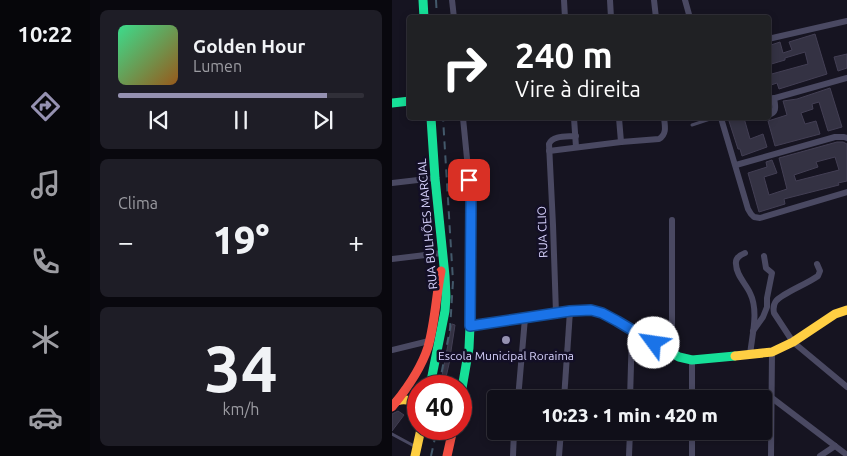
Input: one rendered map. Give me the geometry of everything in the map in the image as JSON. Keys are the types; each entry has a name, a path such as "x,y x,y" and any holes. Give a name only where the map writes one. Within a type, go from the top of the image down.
{"street":[{"path":"423,0 424,15"},
{"path":"452,0 454,15"},
{"path":"564,0 565,15"},
{"path":"610,0 612,15"},
{"path":"654,0 656,15"},
{"path":"685,0 689,15"},
{"path":"771,38 846,20"},
{"path":"771,114 775,111 776,107 771,99 846,78"},
{"path":"392,103 407,101"},
{"name":"RUA BULHÕES MARCIAL","path":"431,120 446,297 432,375"},
{"path":"463,120 471,199 470,326 464,375"},
{"path":"574,120 576,147"},
{"path":"619,120 621,142"},
{"path":"576,136 552,139 549,144 550,151 659,139 664,133 664,120"},
{"path":"722,120 748,209 754,218 760,218 846,192"},
{"path":"736,165 835,137 846,138"},
{"name":"RUA CLIO","path":"550,151 556,313"},
{"path":"392,183 435,178"},
{"path":"672,220 672,354"},
{"path":"745,253 738,257 736,264 751,294 754,312 750,355"},
{"path":"753,332 763,317 772,273 766,268 764,256"},
{"path":"392,260 443,258 427,349 413,376 394,404"},
{"path":"816,264 820,270 818,276 780,298 773,309 793,342 846,387"},
{"path":"470,326 570,311 591,310 602,313 672,354 692,360 772,352 793,342 835,314 846,310"},
{"path":"565,390 570,311"},
{"path":"519,390 525,318"},
{"path":"630,390 632,330"},
{"path":"392,350 429,341"},
{"path":"414,345 420,349 423,358"},
{"path":"772,352 772,390"},
{"path":"692,360 692,390"},
{"path":"394,404 407,398"},
{"path":"772,398 846,455"},
{"path":"447,456 451,440"},
{"path":"512,456 513,440"},
{"path":"559,456 560,440"},
{"path":"629,456 630,440"},
{"path":"692,440 692,456"},
{"path":"771,440 771,456"},
{"path":"820,456 835,446"}],"lane":[{"path":"692,125 707,120"},
{"path":"392,434 416,452"}],"building":[{"path":"815,34 827,74 779,89 777,83 771,85 771,74 808,64 805,52 771,64 771,45 780,42 783,53 792,50 789,42"},
{"path":"847,54 847,68 838,71 834,57"},
{"path":"830,88 842,127 828,131 819,102 812,104 813,109 801,113 805,124 816,121 820,134 775,146 768,121 787,115 783,101 797,99"},
{"path":"729,120 745,120 750,139 763,134 767,147 742,156 740,149 738,149"},
{"path":"843,142 847,144 847,181 838,183 839,185 784,199 785,204 759,212 748,173 767,167 766,162 772,160 777,173 764,177 769,195 787,189 779,158","holes":["835,157 839,170 796,181 794,175 818,167 816,162"]},
{"path":"452,324 455,325 449,364 446,375 442,375"},
{"path":"398,411 404,415 392,431 392,414"}],"railway":[{"path":"436,0 437,15"},
{"path":"441,375 450,329 453,281 443,120"},
{"path":"431,456 435,440"}],"traffic: fast":[{"path":"423,0 424,15"},
{"path":"392,103 407,101"},
{"path":"431,120 446,297 432,375"},
{"path":"464,375 469,348 470,326 570,311 591,310 602,313 679,357 692,360 735,356"}],"traffic: slow":[{"path":"735,356 772,352 793,342 835,314 847,310"},
{"path":"397,401 407,400"},
{"path":"415,456 419,440"}],"traffic: jam":[{"path":"392,407 413,379 428,347 441,271"},
{"path":"447,456 451,440"}],"place":[{"name":"Escola Municipal Roraima","path":"506,340"}],"route":[{"path":"469,180 471,199 470,326 570,311 591,310 602,313 654,343"}]}
